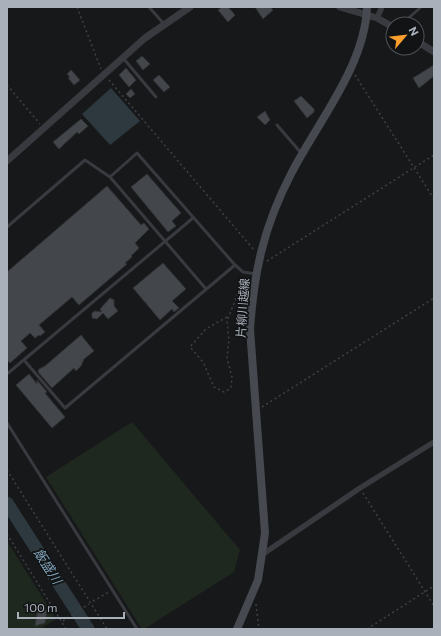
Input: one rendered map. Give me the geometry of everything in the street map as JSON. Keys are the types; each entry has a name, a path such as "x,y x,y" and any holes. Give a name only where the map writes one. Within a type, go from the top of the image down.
{"main road":[{"name":"片柳川越線","path":"237,629 253,594 263,554 265,533 250,329 259,256 277,203 302,154 350,69 361,40 367,11"}],"street":[{"path":"7,161 145,38 190,7"},
{"path":"340,7 367,11 385,22"},
{"path":"377,18 382,7"},
{"path":"425,46 434,52"},
{"path":"263,554 360,488 434,442"}],"lane":[{"path":"149,7 165,24"},
{"path":"411,16 421,7"},
{"path":"123,58 156,97"},
{"path":"277,125 302,154"},
{"path":"110,177 137,153 235,265 244,272 256,271"},
{"path":"7,227 85,160 110,177 206,289"},
{"path":"7,374 193,218"},
{"path":"24,360 65,408 235,265"},
{"path":"7,423 137,629"}],"path":[{"path":"77,7 101,69 105,75 259,256"},
{"path":"350,69 434,199"},
{"path":"7,85 44,128"},
{"path":"256,271 434,155"},
{"path":"227,317 206,329 190,347 203,362 214,387 224,392 231,388 233,383 227,358 229,340 227,317 236,298 244,272"},
{"path":"256,411 434,298"},
{"path":"7,470 107,629"},
{"path":"360,488 434,606"},
{"path":"7,534 66,629"},
{"path":"367,629 434,586"},
{"path":"93,601 112,590"},
{"path":"253,594 259,616 259,629"},
{"path":"63,621 89,604"}],"shaded area":[{"path":"111,88 140,121 110,145 82,114"},
{"path":"132,422 240,550 234,572 144,629 142,629 46,477"},
{"path":"7,541 56,619 40,629 7,629"}],"building":[{"path":"222,7 228,7 235,15 228,22 218,10"},
{"path":"255,7 270,7 273,10 263,19"},
{"path":"142,56 150,64 143,70 136,61"},
{"path":"434,65 434,76 419,88 413,78"},
{"path":"126,68 136,80 129,87 119,75"},
{"path":"71,70 80,80 74,85 68,78 70,77 67,74"},
{"path":"159,75 170,87 164,92 153,80"},
{"path":"131,89 135,94 130,98 126,94"},
{"path":"301,96 314,109 314,112 307,118 294,101"},
{"path":"265,111 270,120 265,125 257,117"},
{"path":"81,119 88,126 79,134 77,132 59,149 53,142"},
{"path":"147,174 181,213 172,221 176,226 168,232 131,187"},
{"path":"107,186 141,225 144,223 149,229 135,243 139,248 125,263 127,264 79,305 72,297 39,325 45,332 40,336 39,335 35,338 30,333 21,341 27,348 10,363 7,360 7,272"},
{"path":"163,263 186,289 172,301 179,308 174,312 172,309 160,320 133,288"},
{"path":"110,298 114,300 114,306 118,311 108,319 103,313 97,319 92,318 92,313 95,311 102,312 100,309"},
{"path":"81,335 94,351 84,359 81,366 76,371 74,368 52,388 38,372 39,369 45,366"},
{"path":"29,374 37,384 37,380 47,392 45,393 65,417 52,428 16,385"},
{"path":"39,604 47,611 45,623 35,626"}],"waterway":[{"name":"飯盛川","path":"7,503 88,629"}]}
